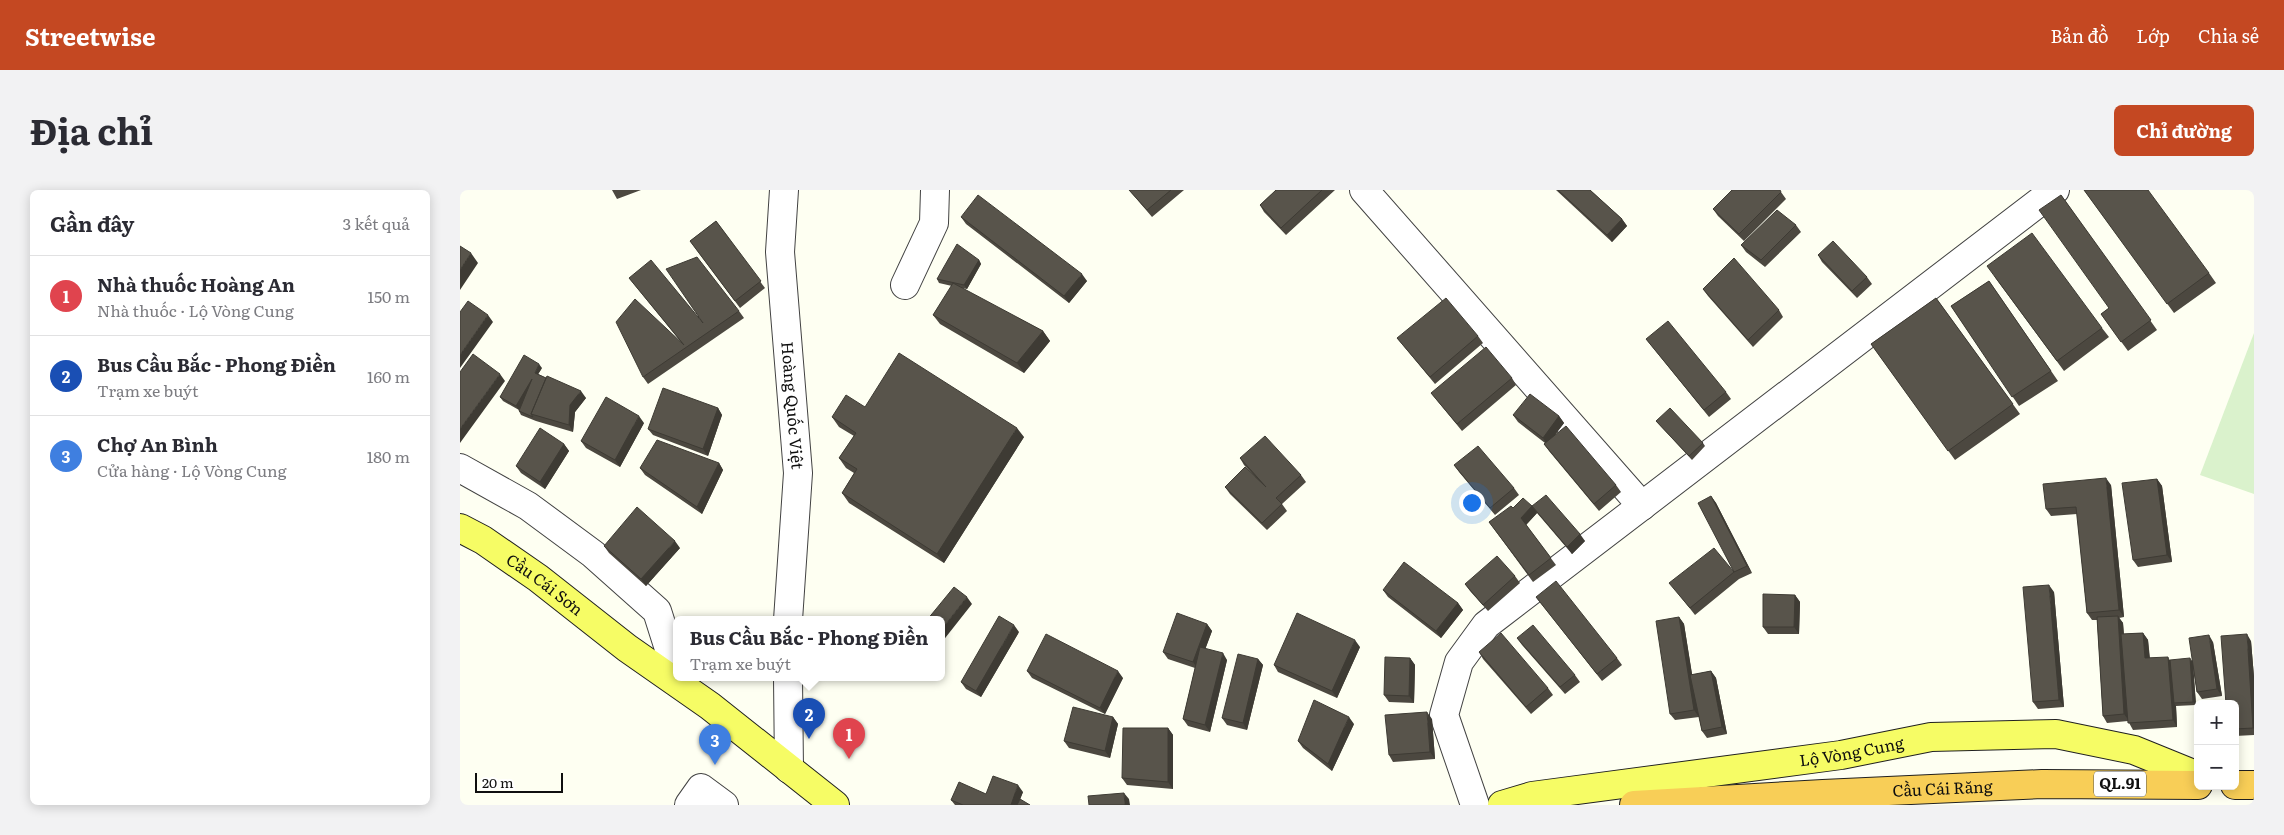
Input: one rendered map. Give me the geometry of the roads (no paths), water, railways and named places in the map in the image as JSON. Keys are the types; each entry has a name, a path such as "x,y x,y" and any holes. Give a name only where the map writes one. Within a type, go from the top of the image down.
{"highway":[{"name":"Cầu Cái Răng","path":"1634,805 1833,793 2042,784 2194,785"},
{"path":"2239,785 2254,785"}],"main road":[{"name":"Cầu Cái Sơn","path":"460,528 483,540 538,578 627,648 673,675"},
{"path":"682,681 710,706 835,805"},
{"name":"Lộ Vòng Cung","path":"1502,805 1532,796 1841,755 1931,737 2056,734 2134,750 2194,774"}],"street":[{"name":"Hoàng Quốc Việt","path":"784,190 780,252 798,473 788,616"},
{"path":"905,285 934,223 935,190"},
{"path":"1364,190 1642,506"},
{"path":"1475,805 1444,715 1459,662 1486,625 2055,190"},
{"path":"460,468 528,506 592,554 657,611 673,660"},
{"path":"788,681 789,769"},
{"path":"689,805 701,788 724,805"}],"place":[{"name":"Bus Cầu Bắc - Phong Điền","path":"809,739"},
{"name":"Nhà thuốc Hoàng An","path":"849,759"},
{"name":"Chợ An Bình","path":"715,765"}]}
